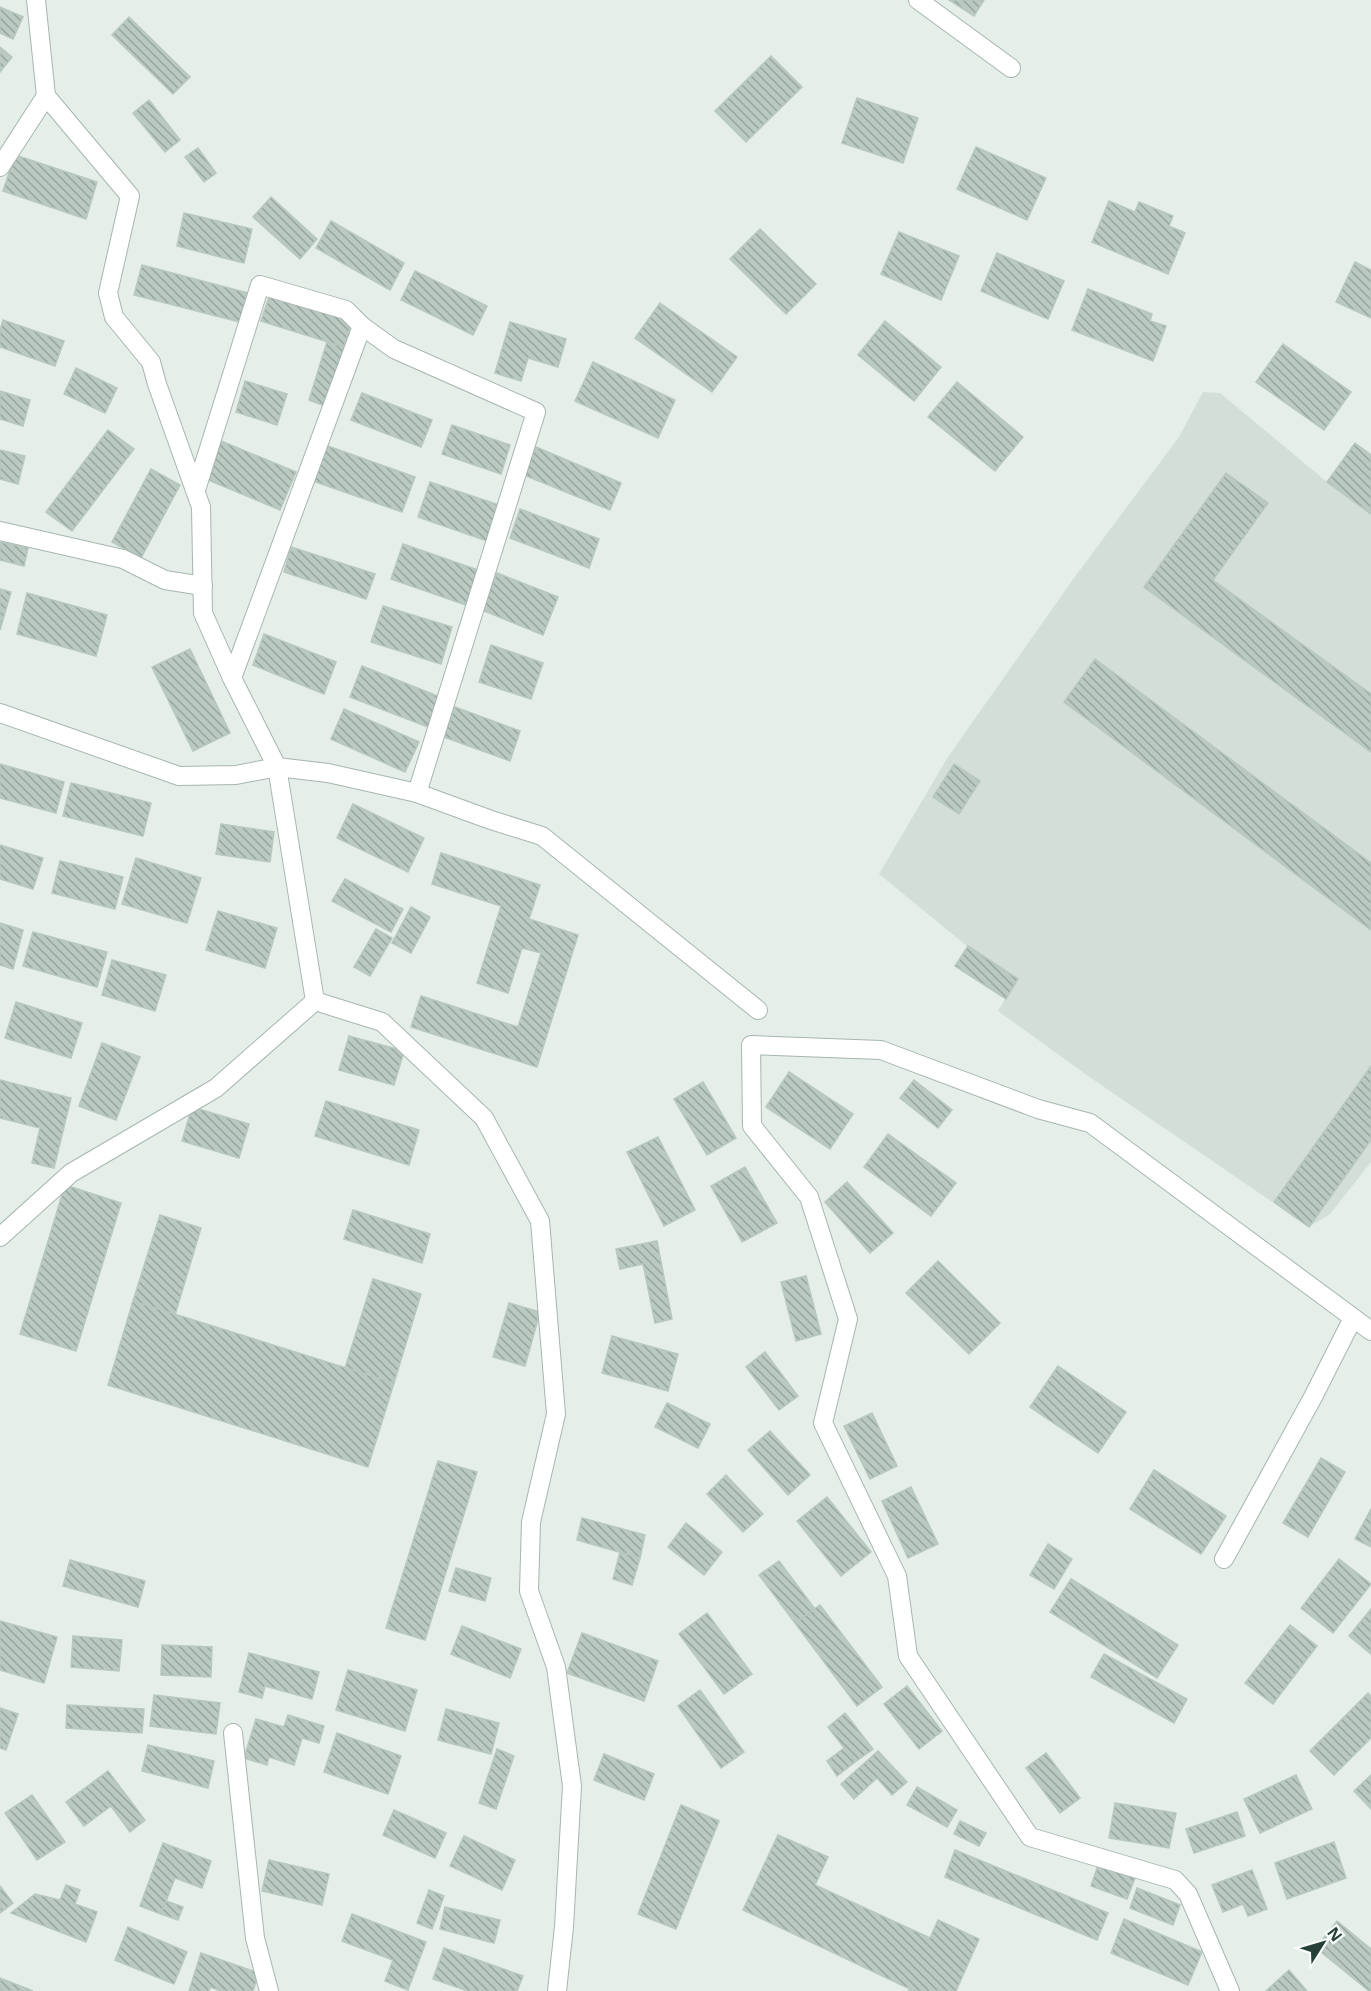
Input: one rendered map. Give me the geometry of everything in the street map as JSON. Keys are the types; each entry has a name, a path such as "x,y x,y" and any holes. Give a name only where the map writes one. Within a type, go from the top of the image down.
{"street":[{"path":"36,0 46,96 130,196 108,292 114,317 151,362 196,490 201,507 203,613 232,678 277,767 315,1001"},
{"path":"918,0 1011,68"},
{"path":"0,167 46,96"},
{"path":"196,490 260,285 346,310 362,326 394,349 536,412 417,793"},
{"path":"232,678 362,326"},
{"path":"0,531 123,559 165,580 203,586"},
{"path":"0,712 179,776 236,775 277,767 328,773 417,793 542,836 758,1010"},
{"path":"0,1237 71,1173 216,1088 315,1001"},
{"path":"315,1001 382,1022 484,1118 540,1221 556,1414 531,1522 529,1591 556,1667 572,1786 564,1927 557,1991"},
{"path":"1230,1991 1188,1894 1175,1880 1030,1838 908,1656 897,1576 823,1423 848,1319 809,1197 752,1126 751,1045 881,1050 1038,1109 1090,1123 1371,1331"},
{"path":"1224,1559 1313,1397 1353,1318"},
{"path":"233,1733 255,1938 269,1991"}],"shaded area":[{"path":"1203,392 1220,393 1327,482 1355,443 1371,455 1371,1162 1330,1214 1309,1227 1091,1078 998,1011 1005,999 955,966 967,946 879,874 948,757 1074,578 1179,437"}],"building":[{"path":"949,0 984,0 974,16"},
{"path":"0,7 23,17 13,39 0,33"},
{"path":"129,17 190,77 173,94 112,35"},
{"path":"0,47 12,57 0,72"},
{"path":"771,56 802,87 746,142 715,111"},
{"path":"857,98 918,118 903,163 842,143"},
{"path":"149,100 180,140 165,152 133,113"},
{"path":"976,147 1046,178 1027,220 957,189"},
{"path":"198,148 216,173 204,182 185,157"},
{"path":"15,155 97,182 86,219 3,191"},
{"path":"271,197 317,239 300,259 253,217"},
{"path":"1109,201 1135,212 1139,202 1173,216 1169,226 1185,233 1168,274 1092,242"},
{"path":"184,213 252,229 244,263 177,246"},
{"path":"331,221 404,263 390,290 316,248"},
{"path":"760,229 816,284 786,314 730,259"},
{"path":"899,232 959,256 941,300 881,274"},
{"path":"997,253 1064,281 1048,319 981,291"},
{"path":"1355,262 1371,270 1371,318 1336,302"},
{"path":"142,265 248,293 240,322 134,295"},
{"path":"415,271 487,306 473,335 401,300"},
{"path":"1088,289 1152,314 1150,321 1166,326 1153,361 1072,330"},
{"path":"270,294 352,320 344,347 261,321"},
{"path":"660,303 737,357 712,392 635,338"},
{"path":"3,320 64,341 55,366 0,347 0,330"},
{"path":"885,321 941,367 914,401 858,355"},
{"path":"510,322 566,339 558,367 528,358 521,381 495,373"},
{"path":"327,342 344,347 325,406 309,400"},
{"path":"1283,344 1351,392 1324,430 1256,382"},
{"path":"593,362 675,400 658,438 575,401"},
{"path":"76,368 117,388 105,413 64,394"},
{"path":"245,381 287,394 277,425 236,412"},
{"path":"957,382 1023,437 995,471 928,417"},
{"path":"0,391 30,400 23,426 0,419"},
{"path":"362,393 432,420 421,447 351,420"},
{"path":"452,425 510,445 501,474 442,454"},
{"path":"108,430 134,449 72,531 46,512"},
{"path":"221,441 296,472 280,510 206,479"},
{"path":"1355,443 1371,455 1371,514 1327,482"},
{"path":"325,445 415,477 402,512 313,481"},
{"path":"536,447 621,483 610,510 524,475"},
{"path":"0,450 25,456 18,484 0,479"},
{"path":"151,469 180,485 141,558 112,542"},
{"path":"1226,473 1268,503 1213,580 1371,694 1371,752 1144,587"},
{"path":"430,482 502,506 490,542 418,517"},
{"path":"520,509 599,539 589,568 510,538"},
{"path":"0,542 28,548 24,566 0,560"},
{"path":"403,544 478,570 466,605 391,579"},
{"path":"291,547 375,574 366,599 284,572"},
{"path":"497,573 558,597 543,635 482,610"},
{"path":"0,589 11,592 0,630"},
{"path":"27,593 107,615 96,656 17,634"},
{"path":"383,606 452,627 441,664 371,642"},
{"path":"264,634 336,662 324,694 253,665"},
{"path":"491,645 543,663 531,699 479,682"},
{"path":"190,649 230,733 193,751 152,667"},
{"path":"1095,659 1371,863 1371,930 1064,702"},
{"path":"362,666 440,697 428,727 350,697"},
{"path":"455,707 520,731 510,761 444,737"},
{"path":"344,709 419,742 405,772 331,739"},
{"path":"0,764 64,782 56,813 0,798"},
{"path":"954,764 980,781 959,814 933,797"},
{"path":"71,783 151,803 143,836 63,816"},
{"path":"353,804 424,838 408,872 337,838"},
{"path":"221,824 274,832 270,862 216,854"},
{"path":"0,845 43,858 33,889 0,879"},
{"path":"441,853 540,885 529,919 578,935 537,1067 411,1027 421,996 518,1027 541,953 522,948 508,993 477,983 501,906 432,884"},
{"path":"136,858 201,878 187,923 122,904"},
{"path":"60,861 123,877 115,909 52,893"},
{"path":"345,879 403,909 391,932 332,901"},
{"path":"411,907 430,917 411,953 392,943"},
{"path":"218,911 277,928 265,968 206,950"},
{"path":"0,923 23,930 13,969 0,965"},
{"path":"376,929 392,938 370,976 354,967"},
{"path":"33,932 107,952 97,987 23,966"},
{"path":"968,946 1018,979 1006,999 955,966"},
{"path":"112,960 166,975 155,1011 102,995"},
{"path":"16,1002 82,1023 71,1058 5,1038"},
{"path":"349,1036 404,1051 394,1085 339,1070"},
{"path":"102,1043 140,1057 116,1120 79,1106"},
{"path":"1371,1066 1371,1140 1309,1227 1274,1202"},
{"path":"789,1072 853,1114 830,1149 766,1107"},
{"path":"0,1080 71,1098 54,1168 32,1163 40,1128 0,1118"},
{"path":"914,1080 952,1110 938,1128 900,1098"},
{"path":"703,1082 736,1138 707,1155 674,1099"},
{"path":"326,1101 419,1130 409,1165 315,1136"},
{"path":"192,1107 249,1124 239,1158 182,1141"},
{"path":"888,1134 956,1183 931,1216 864,1167"},
{"path":"658,1137 695,1210 664,1226 627,1152"},
{"path":"745,1167 777,1223 742,1242 711,1186"},
{"path":"847,1182 893,1233 870,1253 825,1202"},
{"path":"65,1185 121,1203 76,1351 20,1334"},
{"path":"353,1210 430,1234 422,1263 344,1239"},
{"path":"160,1215 201,1228 175,1315 133,1301"},
{"path":"657,1241 672,1319 655,1323 643,1264 620,1269 616,1249"},
{"path":"938,1261 1000,1323 969,1354 906,1293"},
{"path":"806,1276 821,1334 796,1341 781,1282"},
{"path":"373,1279 421,1294 394,1383 345,1368"},
{"path":"133,1301 394,1383 368,1467 108,1385"},
{"path":"509,1303 540,1312 525,1366 493,1357"},
{"path":"612,1336 678,1354 668,1391 602,1373"},
{"path":"765,1352 798,1396 779,1410 746,1367"},
{"path":"1058,1366 1126,1412 1098,1453 1030,1407"},
{"path":"667,1403 710,1424 698,1448 655,1427"},
{"path":"872,1413 897,1466 870,1479 844,1426"},
{"path":"770,1431 810,1475 788,1495 748,1450"},
{"path":"1321,1458 1345,1472 1308,1537 1283,1523"},
{"path":"438,1461 477,1472 425,1640 386,1628"},
{"path":"1154,1470 1226,1516 1201,1554 1130,1509"},
{"path":"726,1475 763,1514 743,1532 707,1494"},
{"path":"911,1487 938,1544 908,1558 882,1501"},
{"path":"827,1497 871,1552 841,1576 797,1521"},
{"path":"1371,1509 1371,1547 1355,1539"},
{"path":"582,1518 645,1535 640,1558 577,1540"},
{"path":"686,1523 722,1552 704,1575 668,1547"},
{"path":"1048,1544 1072,1559 1054,1589 1030,1575"},
{"path":"620,1552 640,1558 632,1585 613,1579"},
{"path":"1339,1559 1371,1584 1333,1633 1301,1608"},
{"path":"70,1560 145,1581 138,1607 63,1586"},
{"path":"779,1561 815,1609 795,1623 759,1575"},
{"path":"456,1568 491,1578 485,1601 449,1591"},
{"path":"1071,1579 1178,1645 1157,1678 1050,1612"},
{"path":"820,1605 882,1687 857,1706 795,1623"},
{"path":"1371,1609 1371,1654 1349,1636"},
{"path":"707,1613 752,1674 724,1694 679,1634"},
{"path":"0,1621 57,1637 44,1683 0,1670"},
{"path":"1290,1625 1317,1646 1273,1704 1245,1683"},
{"path":"462,1626 521,1649 510,1678 451,1654"},
{"path":"582,1633 658,1661 644,1701 567,1673"},
{"path":"73,1636 122,1640 119,1671 71,1667"},
{"path":"162,1645 212,1647 211,1677 161,1675"},
{"path":"249,1653 319,1672 312,1699 265,1686 262,1698 239,1692"},
{"path":"1104,1654 1187,1699 1174,1723 1091,1677"},
{"path":"348,1670 417,1690 405,1731 336,1710"},
{"path":"907,1686 942,1731 919,1749 884,1704"},
{"path":"700,1690 744,1752 721,1768 678,1706"},
{"path":"1368,1693 1371,1696 1371,1738 1334,1775 1310,1751"},
{"path":"154,1695 220,1703 216,1734 150,1726"},
{"path":"67,1705 144,1709 142,1733 66,1728"},
{"path":"0,1708 18,1714 6,1750 0,1748"},
{"path":"446,1709 499,1723 491,1754 438,1740"},
{"path":"845,1713 873,1749 855,1762 828,1727"},
{"path":"288,1715 324,1726 319,1743 302,1738 294,1765 269,1757 267,1765 244,1758 256,1719 284,1727"},
{"path":"337,1733 401,1756 388,1794 324,1772"},
{"path":"148,1745 214,1761 208,1788 142,1771"},
{"path":"844,1748 855,1762 837,1776 827,1761"},
{"path":"497,1749 514,1756 496,1809 479,1803"},
{"path":"878,1751 907,1782 892,1795 877,1778 854,1799 841,1784"},
{"path":"1046,1753 1080,1798 1060,1813 1026,1768"},
{"path":"604,1754 654,1774 644,1800 594,1780"},
{"path":"108,1771 145,1820 130,1832 111,1806 84,1826 66,1802"},
{"path":"1296,1775 1312,1809 1260,1833 1244,1799"},
{"path":"1371,1775 1371,1809 1354,1791"},
{"path":"917,1787 957,1810 947,1827 907,1805"},
{"path":"32,1795 65,1842 37,1860 5,1813"},
{"path":"1115,1803 1176,1813 1169,1848 1109,1838"},
{"path":"681,1805 719,1821 676,1929 638,1914"},
{"path":"394,1810 446,1833 435,1858 383,1835"},
{"path":"1237,1812 1245,1836 1194,1853 1186,1829"},
{"path":"960,1821 986,1833 979,1846 954,1834"},
{"path":"778,1835 828,1857 815,1885 930,1938 938,1920 979,1939 956,1991 908,1991 910,1989 743,1910"},
{"path":"464,1836 515,1860 502,1890 450,1866"},
{"path":"1334,1842 1346,1878 1287,1899 1275,1863"},
{"path":"163,1843 211,1861 202,1888 175,1878 161,1914 140,1906"},
{"path":"955,1850 1108,1913 1097,1940 945,1877"},
{"path":"269,1860 329,1874 322,1905 262,1891"},
{"path":"1098,1865 1135,1878 1127,1899 1091,1886"},
{"path":"1252,1870 1267,1909 1248,1916 1243,1904 1223,1912 1212,1885"},
{"path":"66,1885 80,1890 75,1904 97,1912 86,1942 11,1913 35,1894 60,1900"},
{"path":"0,1886 13,1903 0,1913"},
{"path":"1137,1888 1180,1905 1173,1925 1130,1908"},
{"path":"429,1890 444,1896 432,1929 417,1923"},
{"path":"166,1901 183,1907 178,1920 161,1914"},
{"path":"445,1907 500,1920 494,1943 440,1929"},
{"path":"352,1914 426,1942 408,1990 385,1981 393,1960 342,1941"},
{"path":"1124,1919 1202,1952 1188,1985 1111,1953"},
{"path":"1337,1921 1371,1949 1371,1991 1316,1948"},
{"path":"128,1927 187,1952 174,1984 115,1960"},
{"path":"444,1948 523,1976 517,1991 468,1991 433,1979"},
{"path":"201,1953 259,1973 253,1991 221,1991 210,1987 209,1991 189,1991"},
{"path":"1289,1970 1307,1991 1266,1991"},
{"path":"0,1978 33,1991 0,1991"}]}
